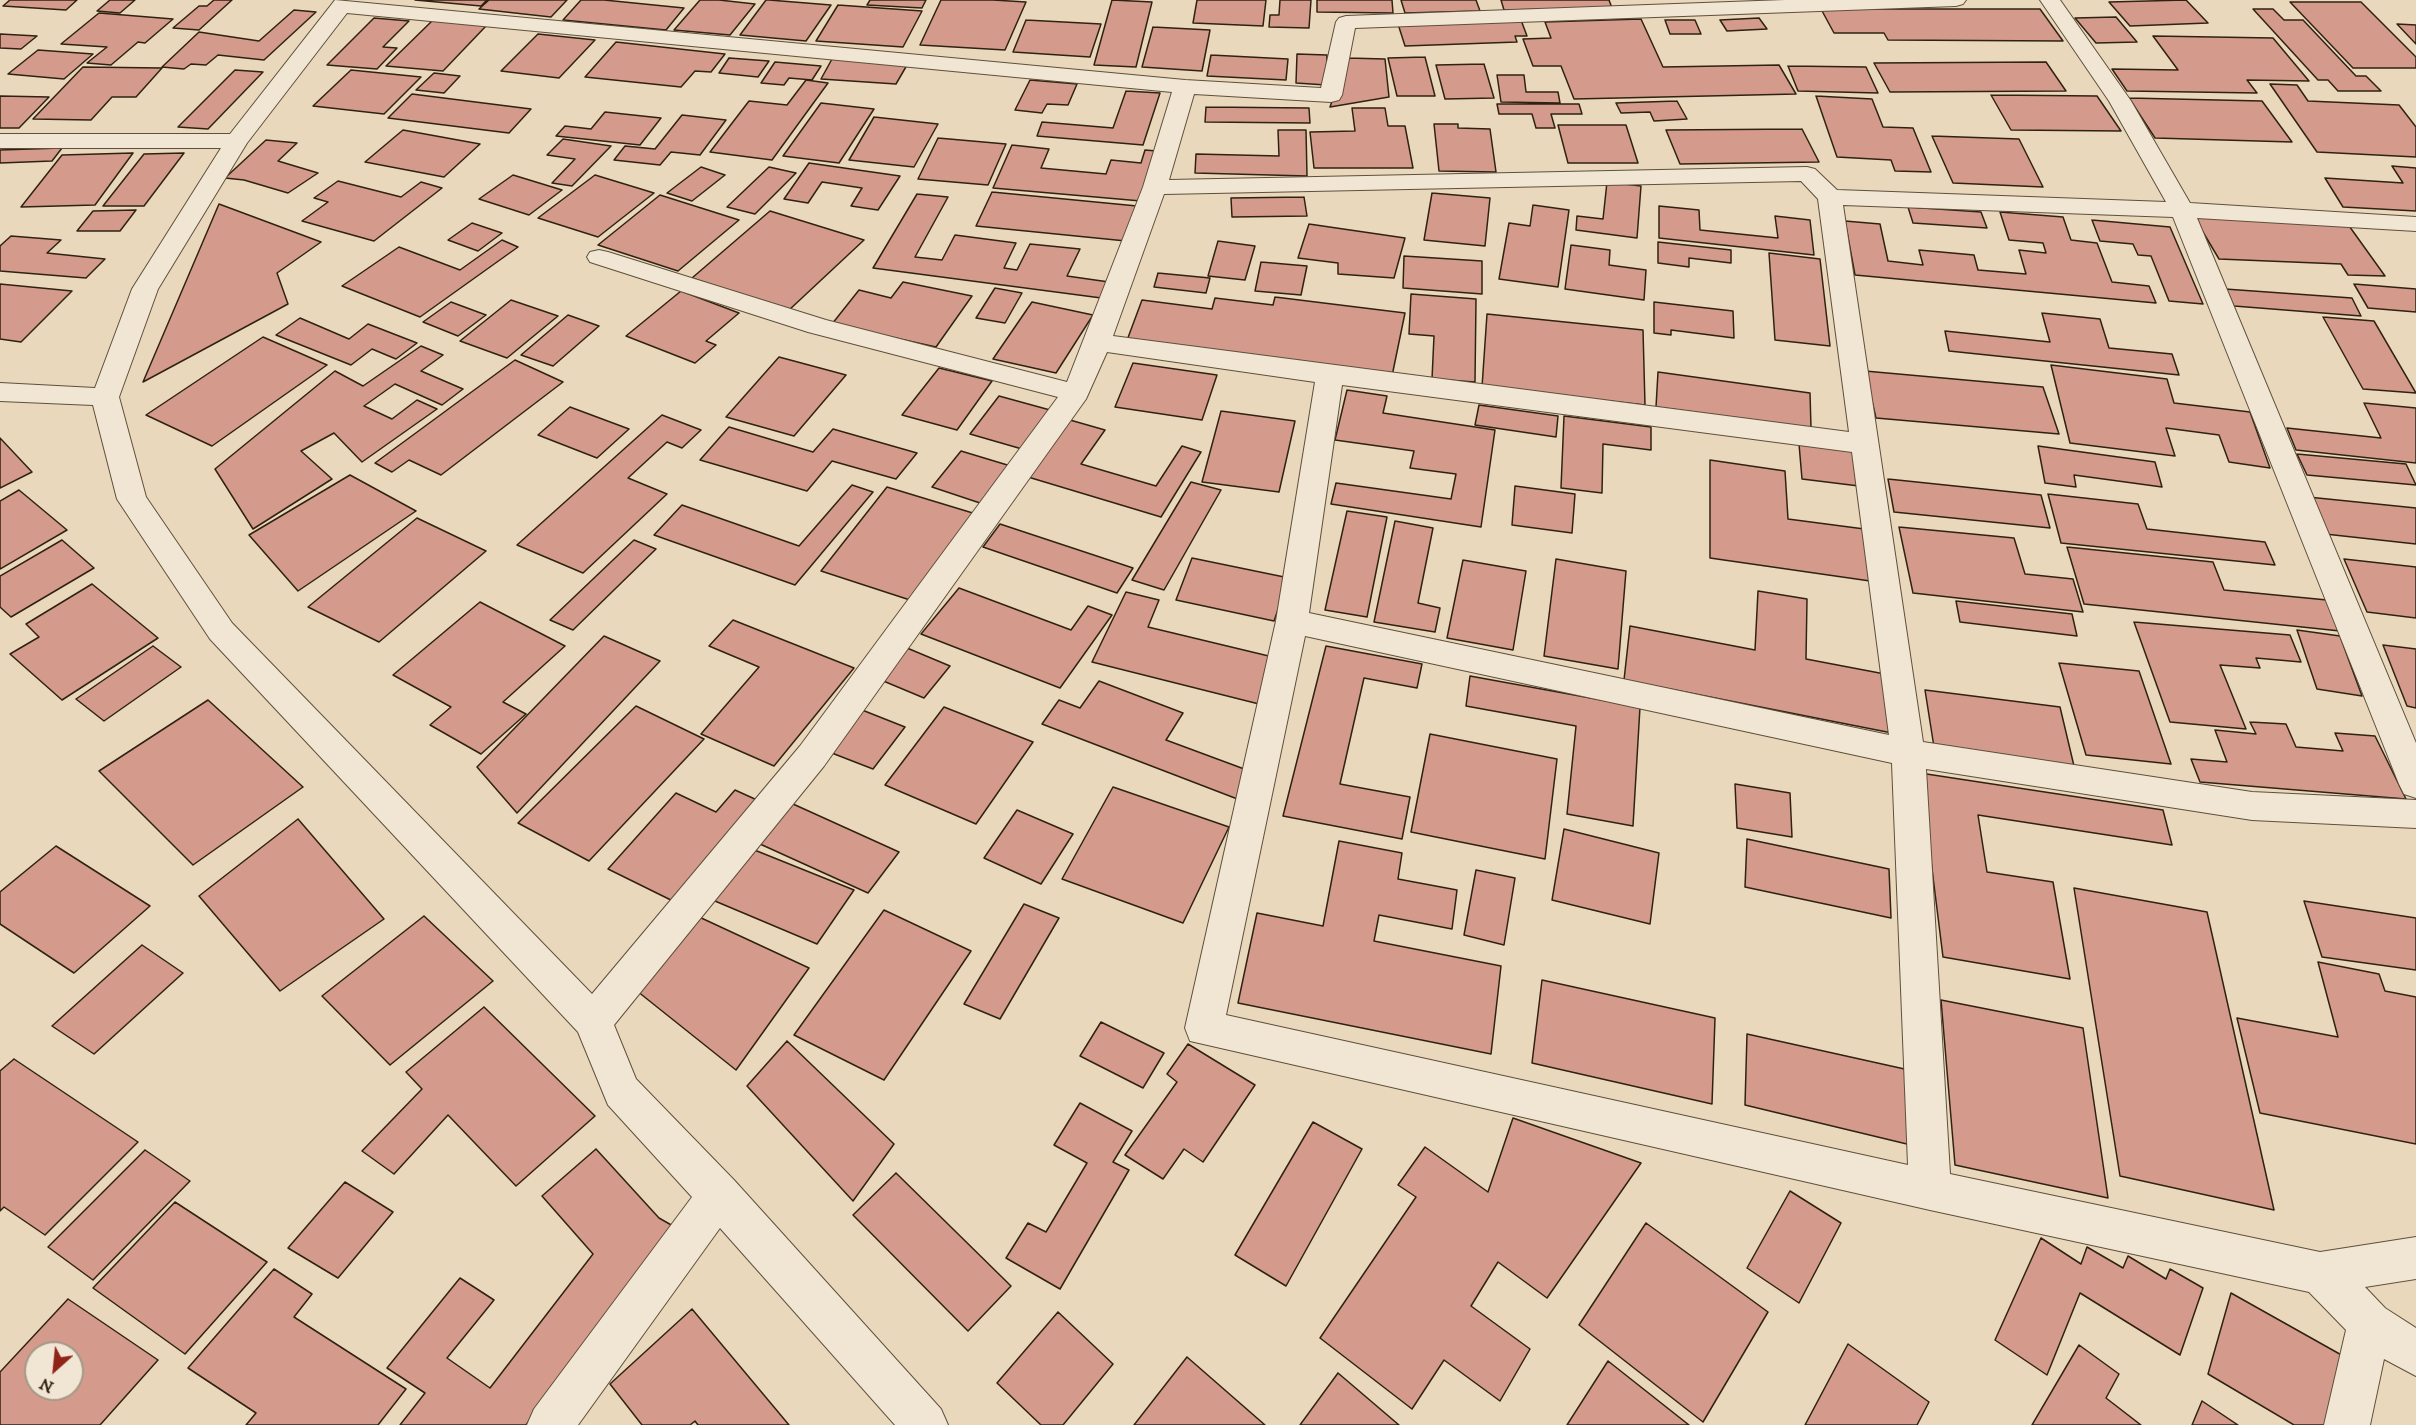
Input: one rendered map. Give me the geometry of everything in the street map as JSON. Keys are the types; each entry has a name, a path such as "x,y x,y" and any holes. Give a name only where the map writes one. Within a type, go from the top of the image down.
{"street":[{"path":"925,1425 719,1195 622,1092 593,1021 221,631 132,499 105,397 145,289 237,141 343,3 1185,87 1331,94 1346,22 1956,0"},
{"path":"2050,0 2120,101 2182,210 2416,784"},
{"path":"593,1021 812,756 1076,393 1098,342 1155,187 1185,87"},
{"path":"0,141 237,141"},
{"path":"1155,187 1807,174 1830,197 1908,753 1930,1190"},
{"path":"1830,197 2182,210 2416,224"},
{"path":"599,256 817,326 1076,393"},
{"path":"1098,342 1330,375 1866,444"},
{"path":"1330,375 1292,621 1204,1028 1930,1190 2320,1273 2416,1258"},
{"path":"0,392 105,397"},
{"path":"1292,621 1908,753 2252,806 2416,814"},
{"path":"550,1425 719,1195"},
{"path":"2320,1273 2370,1323 2416,1354"},
{"path":"2348,1425 2370,1323"}],"building":[{"path":"10,0 77,0 66,10 3,6"},
{"path":"110,0 135,0 120,13 97,11"},
{"path":"214,0 232,0 199,30 173,28 199,6 207,6"},
{"path":"415,0 487,0 481,6"},
{"path":"489,0 567,0 551,17 479,9"},
{"path":"581,0 684,8 666,30 563,20"},
{"path":"700,0 755,4 730,35 674,30"},
{"path":"766,0 831,5 806,41 740,35"},
{"path":"870,0 926,0 922,8 867,5"},
{"path":"941,0 1026,2 1005,50 920,45"},
{"path":"1112,0 1152,2 1136,67 1094,65"},
{"path":"1197,0 1266,0 1263,26 1193,23"},
{"path":"1280,0 1311,0 1309,28 1269,27 1270,15 1279,15"},
{"path":"1317,0 1392,0 1393,13 1317,12"},
{"path":"1401,0 1476,0 1480,11 1405,13"},
{"path":"1501,0 1609,0 1612,8 1504,10"},
{"path":"2186,0 2208,23 2130,26 2109,2"},
{"path":"2290,2 2361,2 2416,57 2416,68 2353,68"},
{"path":"838,5 922,11 903,47 816,41"},
{"path":"1821,9 2040,9 2063,41 1888,40 1884,33 1834,33"},
{"path":"2253,9 2273,9 2284,20 2303,20 2356,76 2366,76 2381,91 2338,91 2328,80 2318,80"},
{"path":"294,10 316,12 264,60 218,55 206,65 191,64 184,69 162,67 199,32 259,41"},
{"path":"99,13 173,19 145,43 138,42 111,65 87,63 107,47 61,44"},
{"path":"2116,17 2137,42 2096,43 2075,18"},
{"path":"374,18 409,21 383,47 397,48 377,69 327,65"},
{"path":"1759,18 1767,29 1727,31 1720,20"},
{"path":"1641,19 1663,67 1779,65 1796,94 1574,99 1561,66 1533,66 1523,39 1551,38 1545,22"},
{"path":"433,20 487,25 443,71 386,66"},
{"path":"1026,20 1101,24 1090,57 1013,52"},
{"path":"1521,20 1527,36 1515,36 1517,42 1405,46 1398,24"},
{"path":"1665,20 1695,20 1701,34 1670,34"},
{"path":"2397,24 2416,25 2416,44"},
{"path":"1153,27 1210,30 1202,71 1142,67"},
{"path":"0,34 37,36 21,49 0,48"},
{"path":"538,34 595,40 559,78 501,71"},
{"path":"2153,36 2273,38 2309,81 2247,80 2257,93 2127,91 2112,69 2178,70"},
{"path":"616,42 725,54 711,72 695,71 681,87 585,77"},
{"path":"38,50 93,54 64,79 8,74"},
{"path":"1297,54 1327,55 1326,85 1296,83"},
{"path":"1211,55 1288,59 1286,80 1207,76"},
{"path":"1425,57 1435,96 1397,96 1388,58"},
{"path":"729,58 769,61 758,77 719,73"},
{"path":"1347,58 1385,59 1389,97 1330,107"},
{"path":"832,59 907,65 896,84 821,79"},
{"path":"775,62 821,66 812,80 789,78 784,85 761,83"},
{"path":"2046,62 2066,91 1890,92 1874,63"},
{"path":"1484,64 1494,98 1445,99 1436,65"},
{"path":"1788,66 1866,67 1878,93 1798,91"},
{"path":"83,67 162,68 136,97 112,97 91,120 33,119"},
{"path":"235,70 263,72 208,129 178,127"},
{"path":"351,70 421,77 384,114 313,106"},
{"path":"434,73 460,76 444,93 416,90"},
{"path":"1497,75 1524,75 1526,92 1558,92 1560,103 1501,102"},
{"path":"806,80 828,83 772,160 710,152 749,101 787,105"},
{"path":"1030,80 1077,84 1068,105 1047,104 1042,113 1015,110"},
{"path":"2270,84 2297,85 2308,101 2399,105 2416,127 2416,157 2317,152"},
{"path":"1126,91 1160,93 1143,145 1037,136 1042,122 1113,128"},
{"path":"412,94 531,109 509,133 388,118"},
{"path":"1991,95 2097,96 2121,131 2011,130"},
{"path":"0,96 49,97 19,128 0,128"},
{"path":"1816,96 1872,99 1883,127 1913,128 1931,172 1895,171 1891,160 1837,157"},
{"path":"2129,98 2262,101 2292,142 2155,138"},
{"path":"1677,101 1687,119 1654,121 1650,112 1621,113 1616,103"},
{"path":"821,103 874,109 839,163 783,156"},
{"path":"1497,104 1579,104 1582,114 1551,114 1555,128 1536,128 1532,114 1499,114"},
{"path":"1206,107 1309,108 1310,123 1205,122"},
{"path":"1352,108 1385,108 1388,126 1405,126 1413,168 1314,168 1310,132 1355,131"},
{"path":"605,112 661,118 640,145 556,136 565,126 591,129"},
{"path":"682,115 726,120 700,155 671,152 660,165 614,160 625,146 655,149"},
{"path":"874,117 938,124 914,167 849,160"},
{"path":"1434,124 1458,124 1458,128 1490,129 1496,172 1439,171"},
{"path":"1558,125 1626,125 1638,163 1568,163"},
{"path":"1802,129 1819,162 1680,164 1666,130"},
{"path":"403,130 480,144 444,177 365,162"},
{"path":"1278,130 1306,130 1307,176 1195,173 1196,154 1279,156"},
{"path":"1932,136 2019,139 2043,187 1953,183"},
{"path":"938,138 1006,144 988,185 918,179"},
{"path":"563,139 611,146 572,186 552,183 575,159 547,155"},
{"path":"266,140 297,143 278,161 318,173 288,193 244,180 225,178"},
{"path":"1012,145 1049,149 1041,168 1106,174 1111,160 1141,163 1145,150 1157,151 1141,201 993,188"},
{"path":"62,148 52,161 0,163 0,150"},
{"path":"133,153 95,205 21,207 62,155"},
{"path":"184,153 144,206 103,206 144,154"},
{"path":"809,163 900,176 878,210 851,206 862,188 822,182 808,203 784,199"},
{"path":"2392,166 2416,168 2416,211 2343,207 2325,178 2403,183"},
{"path":"701,167 725,175 692,201 667,193"},
{"path":"769,167 796,173 755,214 727,207"},
{"path":"513,175 562,190 529,215 479,199"},
{"path":"595,175 654,193 598,237 538,218"},
{"path":"338,181 401,197 421,182 442,188 374,241 302,221 328,202 314,198"},
{"path":"1607,182 1641,186 1637,238 1576,230 1577,216 1603,219"},
{"path":"992,192 1137,206 1126,241 976,226"},
{"path":"1432,193 1490,198 1485,246 1424,240"},
{"path":"917,194 948,197 915,257 942,260 955,235 1016,243 1004,268 1017,270 1030,244 1080,249 1067,276 1116,283 1109,299 873,268"},
{"path":"660,195 739,220 678,271 598,245"},
{"path":"1304,197 1307,216 1232,217 1231,198"},
{"path":"219,204 321,242 277,273 288,304 143,382"},
{"path":"1533,205 1569,210 1558,287 1499,279 1509,223 1530,226"},
{"path":"1659,206 1699,210 1700,230 1778,238 1775,216 1810,220 1814,255 1659,238"},
{"path":"1908,207 1981,212 1987,228 1913,223"},
{"path":"136,210 120,231 77,231 93,211"},
{"path":"770,211 864,240 788,311 692,278"},
{"path":"2000,212 2063,217 2071,240 2097,243 2112,282 2149,286 2156,303 1855,275 1845,221 1880,224 1888,261 1923,265 1919,250 1974,255 1978,270 2026,274 2019,250 2046,253 2043,243 2009,240"},
{"path":"2194,217 2347,223 2385,276 2348,275 2341,264 2219,259"},
{"path":"2092,220 2170,227 2203,304 2169,301 2151,256 2138,255 2133,244 2100,241"},
{"path":"472,223 502,233 478,251 448,240"},
{"path":"1309,224 1405,238 1394,278 1338,274 1338,263 1298,258"},
{"path":"11,236 61,240 47,253 105,259 86,278 0,271 0,246"},
{"path":"502,240 518,247 420,317 342,286 399,247 460,270"},
{"path":"1218,241 1255,246 1245,280 1208,276"},
{"path":"1658,242 1731,250 1731,263 1689,258 1689,267 1658,263"},
{"path":"1571,245 1610,250 1609,265 1646,270 1644,300 1565,289"},
{"path":"1769,253 1820,259 1830,346 1775,340"},
{"path":"1404,256 1482,261 1482,294 1403,288"},
{"path":"1261,262 1307,266 1301,295 1255,291"},
{"path":"1158,273 1210,278 1206,293 1154,287"},
{"path":"903,282 972,296 936,347 832,324 859,290 891,298"},
{"path":"0,284 72,291 21,342 0,339"},
{"path":"2354,284 2416,289 2416,312 2368,308"},
{"path":"995,288 1022,293 1005,323 976,318"},
{"path":"2225,289 2352,298 2361,316 2234,306"},
{"path":"681,291 739,313 706,341 716,345 695,363 626,336"},
{"path":"1411,294 1476,299 1475,382 1432,379 1434,336 1409,334"},
{"path":"1275,297 1405,313 1392,376 1126,343 1142,300 1212,309 1215,298 1273,305"},
{"path":"511,300 558,316 507,358 460,341"},
{"path":"451,302 486,315 458,336 423,322"},
{"path":"1032,302 1093,315 1056,373 993,359"},
{"path":"1654,302 1733,311 1734,338 1671,330 1671,335 1654,333"},
{"path":"2042,313 2100,319 2109,348 2172,354 2179,375 1949,351 1945,331 2050,342"},
{"path":"1487,314 1643,330 1645,405 1482,387"},
{"path":"568,315 599,326 553,366 521,355"},
{"path":"2323,317 2374,321 2416,393 2363,389"},
{"path":"300,318 349,339 368,324 417,343 396,359 372,349 351,365 276,335"},
{"path":"263,337 327,365 212,446 146,415"},
{"path":"421,346 443,355 421,371 463,389 442,405 395,384 364,406 392,419 417,400 437,409 362,462 334,433 301,451 332,479 253,529 215,469 335,371 363,386"},
{"path":"779,357 846,375 794,436 726,417"},
{"path":"515,360 563,382 441,475 409,460 392,472 375,463"},
{"path":"1133,363 1217,375 1202,420 1115,407"},
{"path":"2051,365 2167,379 2174,403 2250,412 2270,468 2229,462 2219,435 2166,428 2175,456 2070,443"},
{"path":"939,368 992,381 957,430 902,415"},
{"path":"1865,371 2043,387 2059,434 1876,418"},
{"path":"1658,372 1810,393 1811,428 1656,407"},
{"path":"1347,390 1387,396 1383,413 1495,430 1481,527 1331,504 1336,483 1451,499 1456,474 1410,468 1414,451 1335,440"},
{"path":"999,396 1050,410 1022,449 970,434"},
{"path":"2364,403 2416,408 2416,463 2296,450 2287,428 2381,438"},
{"path":"1479,405 1558,416 1556,437 1475,425"},
{"path":"570,407 629,429 597,458 538,435"},
{"path":"1221,411 1295,421 1279,492 1202,482"},
{"path":"662,415 701,430 682,448 667,442 628,478 667,494 583,573 517,545"},
{"path":"1564,416 1651,427 1651,450 1603,444 1602,493 1561,488"},
{"path":"1070,420 1105,430 1081,464 1156,486 1182,446 1201,452 1161,517 1028,477"},
{"path":"729,427 813,452 833,429 917,453 896,479 832,461 807,491 700,460"},
{"path":"0,438 32,472 0,488"},
{"path":"1799,444 1854,451 1859,486 1802,479"},
{"path":"2038,446 2155,462 2162,487 2074,475 2076,487 2045,483"},
{"path":"961,451 1014,467 986,505 932,487"},
{"path":"2297,454 2406,464 2416,485 2307,475"},
{"path":"1710,460 1785,471 1788,519 1872,530 1877,582 1710,558"},
{"path":"350,475 416,511 298,591 249,535"},
{"path":"1888,479 2041,495 2050,528 1894,512"},
{"path":"1191,482 1221,490 1164,590 1132,580"},
{"path":"852,485 873,492 795,585 654,535 682,505 799,546"},
{"path":"1515,486 1575,494 1572,533 1512,525"},
{"path":"887,487 976,514 913,601 821,571"},
{"path":"19,490 67,530 0,569 0,501"},
{"path":"2048,494 2138,504 2147,529 2265,542 2275,565 2061,543"},
{"path":"2308,497 2416,508 2416,544 2325,534"},
{"path":"1347,511 1387,517 1367,617 1325,610"},
{"path":"417,518 486,551 379,642 308,607"},
{"path":"1395,521 1433,528 1418,603 1440,608 1435,632 1374,622"},
{"path":"1000,524 1133,568 1117,593 983,547"},
{"path":"1899,527 2014,538 2025,574 2073,579 2083,612 1913,593"},
{"path":"62,540 94,568 11,617 0,607 0,576"},
{"path":"634,540 656,549 573,630 550,620"},
{"path":"2067,547 2213,562 2224,590 2327,600 2340,631 2084,604"},
{"path":"1192,558 1289,578 1274,621 1176,600"},
{"path":"1556,559 1626,571 1618,669 1544,656"},
{"path":"2344,559 2416,567 2416,618 2367,612"},
{"path":"1463,560 1526,571 1513,650 1447,638"},
{"path":"92,584 158,638 62,700 10,654 39,637 26,624"},
{"path":"959,588 1071,630 1088,606 1112,615 1060,688 921,634"},
{"path":"1758,591 1807,599 1806,659 1890,675 1892,733 1624,680 1630,626 1755,650"},
{"path":"1126,592 1159,600 1148,627 1277,658 1259,704 1092,662"},
{"path":"1956,601 2072,614 2077,636 1960,622"},
{"path":"480,602 565,646 503,702 526,714 481,754 430,725 451,707 393,675"},
{"path":"733,620 854,668 774,766 701,734 759,667 709,646"},
{"path":"2134,622 2290,635 2301,662 2256,658 2260,668 2220,665 2246,729 2170,722"},
{"path":"2297,630 2340,636 2362,696 2317,689"},
{"path":"604,636 660,661 517,813 477,767"},
{"path":"2383,645 2416,649 2416,708 2407,706"},
{"path":"153,646 181,667 104,721 76,699"},
{"path":"1326,646 1422,664 1417,688 1364,678 1340,784 1410,797 1402,839 1283,816"},
{"path":"907,648 950,666 924,698 881,680"},
{"path":"2059,663 2139,671 2171,764 2086,755"},
{"path":"1470,676 1640,707 1633,826 1567,814 1576,726 1466,706"},
{"path":"1099,681 1183,713 1166,740 1255,773 1240,800 1042,724 1059,700 1080,708"},
{"path":"1925,690 2060,707 2074,766 1934,747"},
{"path":"208,700 303,787 193,865 99,771"},
{"path":"636,706 704,739 589,861 518,823"},
{"path":"944,707 1033,742 976,824 885,785"},
{"path":"857,708 905,727 873,769 824,750"},
{"path":"2250,722 2286,724 2296,747 2343,751 2335,733 2375,736 2406,799 2200,782 2191,759 2227,762 2215,730 2256,734"},
{"path":"1430,734 1557,759 1545,859 1411,832"},
{"path":"1920,773 2163,810 2172,845 1978,815 1987,872 2053,882 2070,979 1943,957"},
{"path":"1735,784 1790,793 1792,837 1737,828"},
{"path":"1113,787 1229,827 1183,923 1062,879"},
{"path":"735,790 768,805 683,906 608,869 676,793 716,812"},
{"path":"782,799 899,852 868,893 749,839"},
{"path":"1017,810 1073,834 1041,884 984,858"},
{"path":"298,819 384,919 280,991 199,896"},
{"path":"1564,829 1659,853 1650,924 1552,900"},
{"path":"1747,839 1889,869 1891,918 1745,887"},
{"path":"1339,841 1402,853 1398,879 1457,890 1452,929 1379,915 1374,941 1501,966 1491,1054 1238,1003 1257,913 1323,926"},
{"path":"742,845 854,890 817,944 703,896"},
{"path":"56,846 150,906 74,973 0,924 0,892"},
{"path":"1476,870 1515,878 1504,945 1464,935"},
{"path":"2074,888 2207,912 2274,1210 2120,1176"},
{"path":"2304,901 2416,918 2416,970 2322,957"},
{"path":"1024,904 1059,918 1000,1019 964,1004"},
{"path":"884,910 971,951 884,1080 794,1035"},
{"path":"424,916 493,981 390,1065 322,996"},
{"path":"697,916 809,968 736,1070 632,987"},
{"path":"142,945 183,973 94,1054 52,1026"},
{"path":"2318,962 2379,974 2385,991 2416,997 2416,1144 2260,1113 2237,1018 2338,1037"},
{"path":"1542,980 1715,1018 1712,1104 1532,1063"},
{"path":"1941,1000 2083,1028 2108,1198 1955,1165"},
{"path":"484,1007 595,1116 516,1186 448,1115 394,1174 362,1151 422,1089 406,1072"},
{"path":"1101,1022 1164,1053 1143,1088 1080,1056"},
{"path":"1747,1034 1909,1070 1911,1145 1745,1105"},
{"path":"787,1041 894,1144 853,1201 747,1086"},
{"path":"1188,1044 1255,1085 1203,1162 1184,1149 1163,1179 1125,1155 1177,1082 1167,1074"},
{"path":"14,1059 138,1142 45,1235 4,1207 0,1211 0,1071"},
{"path":"1080,1103 1132,1131 1113,1162 1129,1170 1060,1289 1006,1258 1028,1223 1046,1232 1087,1163 1054,1145"},
{"path":"1513,1118 1641,1163 1547,1298 1498,1262 1471,1306 1530,1349 1500,1401 1444,1360 1412,1409 1320,1338 1416,1197 1398,1185 1425,1147 1488,1192"},
{"path":"1313,1122 1362,1149 1286,1286 1235,1255"},
{"path":"596,1149 659,1218 673,1226 526,1425 400,1425 425,1393 387,1368 460,1278 494,1300 447,1358 490,1388 593,1254 542,1196"},
{"path":"145,1150 190,1181 93,1280 48,1247"},
{"path":"896,1173 1011,1286 968,1331 853,1215"},
{"path":"345,1182 393,1212 338,1278 288,1248"},
{"path":"1790,1191 1841,1223 1799,1303 1747,1268"},
{"path":"175,1202 267,1262 185,1354 93,1288"},
{"path":"1646,1223 1768,1312 1703,1422 1579,1325"},
{"path":"2041,1238 2081,1264 2087,1247 2123,1268 2128,1256 2166,1279 2170,1269 2203,1288 2180,1355 2080,1293 2047,1375 1995,1340"},
{"path":"274,1269 312,1294 294,1317 406,1389 378,1425 246,1425 256,1413 188,1368"},
{"path":"2231,1293 2345,1357 2328,1425 2294,1425 2208,1374"},
{"path":"68,1299 158,1360 100,1425 0,1425 0,1372 24,1346 24,1401 84,1401 84,1341 29,1341"},
{"path":"692,1309 789,1425 698,1425 695,1421 690,1425 642,1425 610,1384"},
{"path":"1058,1312 1113,1364 1063,1425 1041,1425 997,1383"},
{"path":"1848,1344 1929,1402 1917,1425 1805,1425"},
{"path":"2079,1345 2119,1374 2106,1398 2141,1425 2032,1425"},
{"path":"1187,1357 1265,1425 1134,1425"},
{"path":"1608,1361 1689,1425 1567,1425"},
{"path":"1338,1373 1399,1425 1300,1425"},
{"path":"2202,1401 2238,1425 2192,1425"}]}
